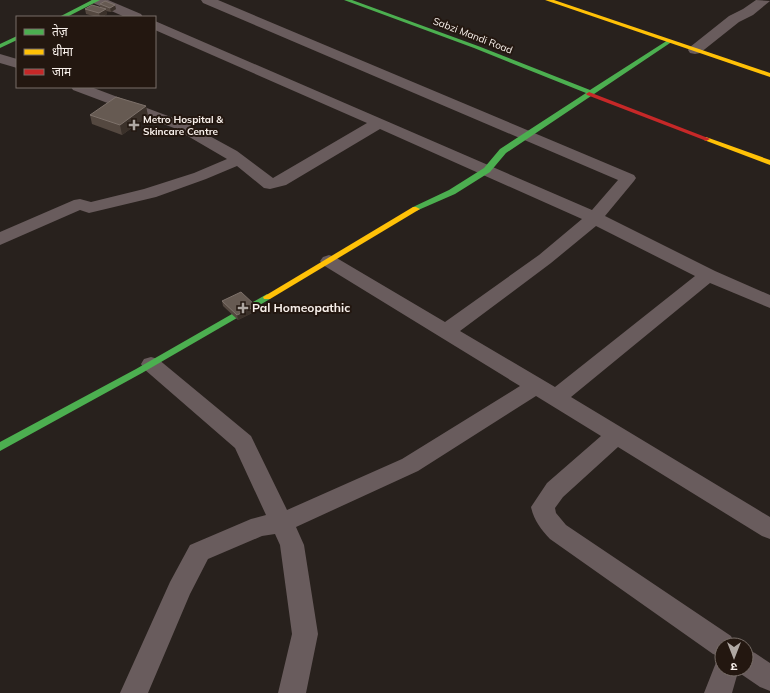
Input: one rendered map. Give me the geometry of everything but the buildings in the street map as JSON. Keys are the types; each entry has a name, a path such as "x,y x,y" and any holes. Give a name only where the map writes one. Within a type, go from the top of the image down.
{"street":[{"path":"64,16 97,0 134,16"},
{"path":"207,0 628,178 594,218 545,259 446,331"},
{"name":"Sabzi Mandi Road","path":"348,0 476,47 590,94 770,162"},
{"path":"548,0 770,75"},
{"path":"695,50 734,19 764,0"},
{"path":"156,25 488,170 594,218 708,274 770,302"},
{"path":"0,46 16,38"},
{"path":"0,448 151,364 329,261 413,210 452,192 488,170 503,151 670,41"},
{"path":"0,58 16,64"},
{"path":"81,88 179,124 238,160 270,184 280,181 378,123"},
{"path":"0,239 80,204 89,208 150,193 200,176 238,160"},
{"path":"329,261 617,434 770,529"},
{"path":"556,398 708,274"},
{"path":"151,364 243,442 292,545 305,634 292,693"},
{"path":"134,693 179,590 199,552 259,526 282,523 410,465 536,386"},
{"path":"617,434 556,490 544,508 545,517 558,532 714,639"},
{"path":"754,667 770,678"},
{"path":"718,693 723,677"}],"traffic: fast":[{"path":"64,16 97,0"},
{"path":"347,0 476,47 591,93"},
{"path":"0,46 16,38"},
{"path":"416,209 452,192 487,170 503,151 670,41"},
{"path":"0,447 139,371 267,297"}],"traffic: slow":[{"path":"548,0 770,75"},
{"path":"706,139 770,163"},
{"path":"267,297 416,209"}],"traffic: jam":[{"path":"589,94 706,139"}],"place":[{"name":"Metro Hospital & Skincare Centre","path":"134,125"},
{"name":"Pal Homeopathic","path":"243,308"}]}
